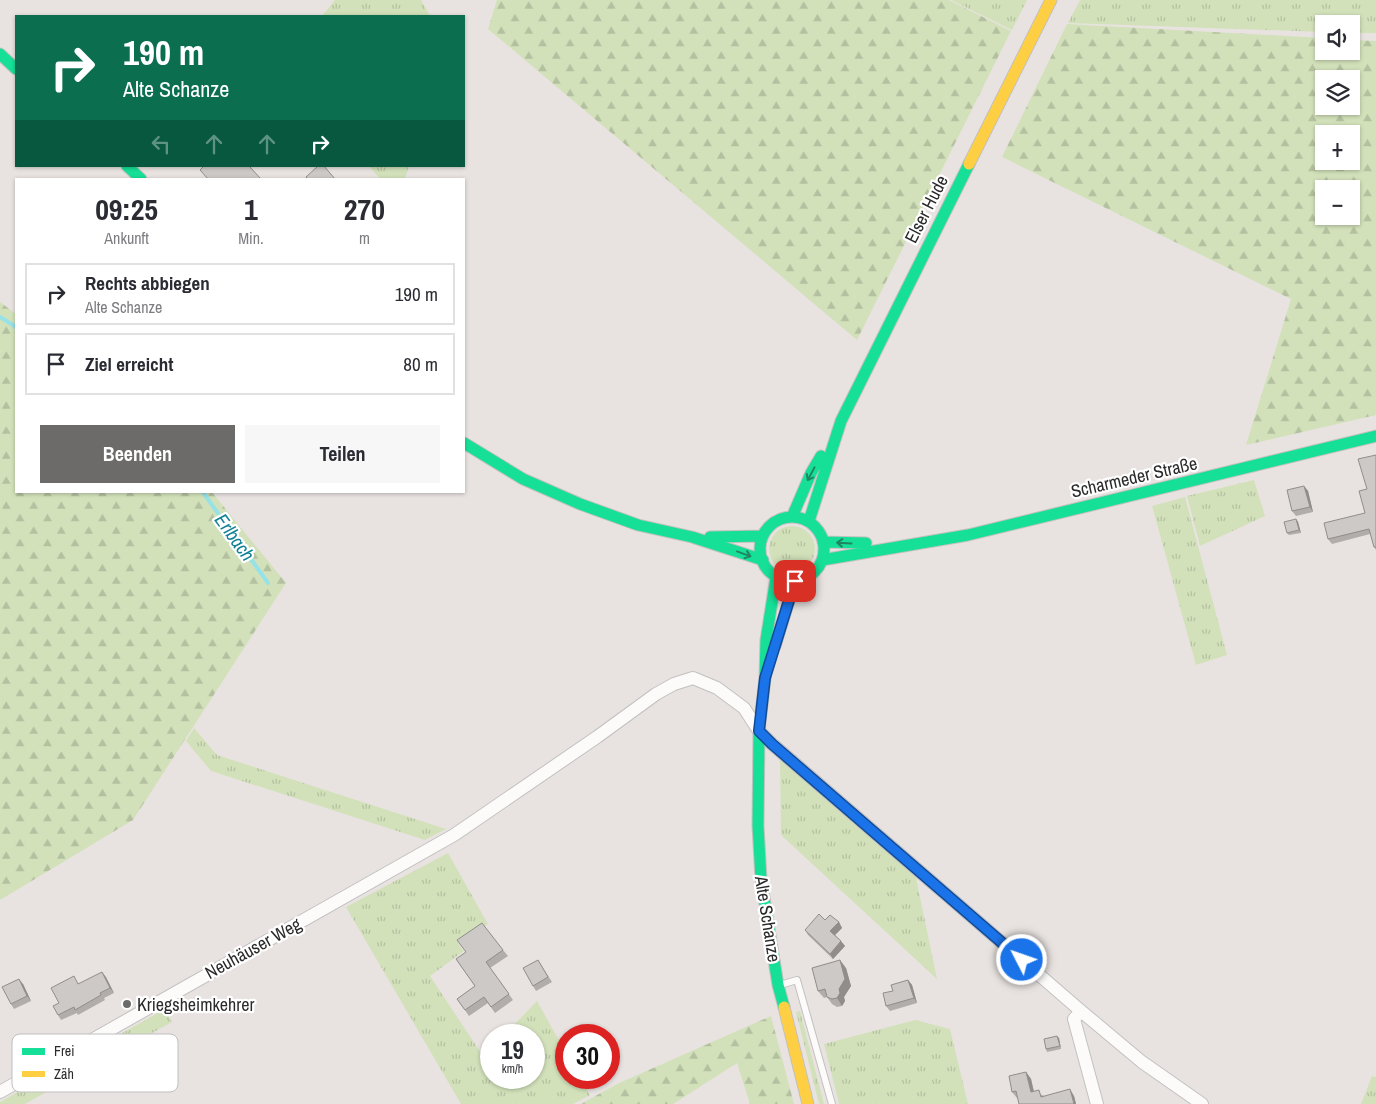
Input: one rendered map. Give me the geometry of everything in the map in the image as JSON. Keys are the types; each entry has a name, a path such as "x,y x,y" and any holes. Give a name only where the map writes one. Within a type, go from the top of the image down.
{"street":[{"name":"Elser Hude","path":"792,517 811,473 835,435 870,360 1050,0"},
{"path":"0,54 15,68"},
{"path":"128,167 140,178"},
{"name":"Elser Hude","path":"808,521 835,435"},
{"name":"Scharmeder Straße","path":"822,560 986,530 1135,496 1376,436"},
{"path":"465,444 523,479 580,504 638,525 692,536 762,560"},
{"path":"792,517 808,521 820,533 824,551 822,560 808,577 795,581 776,576 766,567 762,560 760,548 767,529 778,520 792,517"},
{"path":"692,536 763,536"},
{"name":"Scharmeder Straße","path":"823,542 899,546"},
{"name":"Alte Schanze","path":"776,576 766,640 765,678 759,731 758,826 761,879 778,986 808,1104"},
{"name":"Alte Schanze","path":"765,678 795,581"},
{"name":"Neuhäuser Weg","path":"102,1034 454,835 656,694 674,684 693,678 717,688 744,708 759,731"},
{"path":"759,731 1080,1011 1142,1062 1202,1104"},
{"path":"1080,1011 1074,1019 1097,1104"},
{"name":"Neuhäuser Weg","path":"0,1092 12,1085"}],"lane":[{"path":"778,986 797,980 832,1104"}],"green space":[{"path":"335,0 421,0 429,15 323,15"},
{"path":"497,0 949,0 1011,31 857,340 488,29"},
{"path":"951,0 1027,0 1012,30"},
{"path":"1080,0 1376,0 1376,33 1360,33 1360,15 1315,15 1315,32 1068,23"},
{"path":"1067,24 1315,38 1315,60 1360,60 1360,40 1376,41 1376,415 1246,445 1291,299 1002,157"},
{"path":"370,167 409,167 405,178 379,178"},
{"path":"0,302 15,313 15,493 213,493 286,583 133,820 0,900"},
{"path":"1254,480 1265,516 1200,546 1187,496"},
{"path":"1185,497 1227,655 1196,665 1152,506"},
{"path":"787,526 797,526 811,536 815,549 811,562 805,568 797,572 787,572 773,562 769,554 769,544 779,530"},
{"path":"194,728 217,755 446,829 425,840 211,771 186,741"},
{"path":"780,759 915,873 937,979 781,835"},
{"path":"448,853 488,924 459,945 464,951 430,976 480,1051 480,1089 545,1089 545,1024 515,1024 537,1001 555,1033 555,1089 586,1089 590,1095 573,1104 461,1104 346,907"},
{"path":"165,1009 172,1022 150,1034 121,1034"},
{"path":"800,1011 824,1104 819,1104 796,1012"},
{"path":"771,1016 794,1104 750,1104 737,1063 673,1104 581,1104 608,1089 620,1089 620,1083"},
{"path":"915,1020 950,1029 968,1104 839,1104 824,1044"},
{"path":"1372,1076 1376,1077 1376,1104 1361,1104"},
{"path":"18,1092 47,1092 25,1104 0,1104 0,1102"}],"building":[{"path":"203,167 250,167 260,178 207,178 200,170"},
{"path":"317,167 325,167 334,178 307,178"},
{"path":"1376,455 1376,547 1374,547 1369,529 1328,539 1324,523 1365,513 1359,491 1367,489 1358,459"},
{"path":"1304,486 1310,507 1292,511 1287,490"},
{"path":"1296,519 1299,530 1287,533 1284,522"},
{"path":"819,914 825,920 830,915 839,922 830,931 841,941 830,954 805,930"},
{"path":"482,923 503,950 486,962 509,994 491,1007 484,997 465,1010 457,999 475,986 456,959 466,952 457,940"},
{"path":"538,960 548,977 533,986 523,968"},
{"path":"840,960 845,979 839,989 840,993 837,998 832,999 827,997 825,989 818,991 812,968"},
{"path":"102,972 110,988 75,1010 74,1007 58,1015 53,1006 59,1003 51,988 74,976 78,984"},
{"path":"19,979 27,996 11,1004 2,987"},
{"path":"908,980 914,998 886,1006 883,993 893,991 891,985"},
{"path":"1057,1036 1060,1046 1046,1049 1044,1039"},
{"path":"1026,1072 1031,1092 1039,1090 1041,1097 1070,1089 1074,1104 1019,1104 1016,1091 1012,1092 1009,1076"}],"waterway":[{"name":"Erlbach","path":"0,317 15,326"},
{"name":"Erlbach","path":"203,493 268,583"}],"traffic: fast":[{"path":"0,54 15,68"},
{"path":"809,521 841,421 969,164"},
{"path":"128,167 140,178"},
{"path":"822,560 968,535 1376,436"},
{"path":"465,444 523,479 580,504 638,525 692,537 763,560"},
{"path":"792,517 811,473 821,456"},
{"path":"792,517 804,520 815,526 821,537 824,549 821,561 815,572 804,578 792,581 780,578 769,572 763,561 760,549 763,537 769,526 780,520 792,517"},
{"path":"710,537 763,536"},
{"path":"823,542 866,543"},
{"path":"776,577 766,640 765,678 759,731 758,826 761,879 778,985 784,1007"},
{"path":"775,646 795,581"}],"traffic: slow":[{"path":"969,164 1051,0"},
{"path":"784,1007 808,1104"}],"place":[{"name":"Kriegsheimkehrer","path":"127,1004"}],"route":[{"path":"795,581 765,678 759,731 1022,960"}]}
